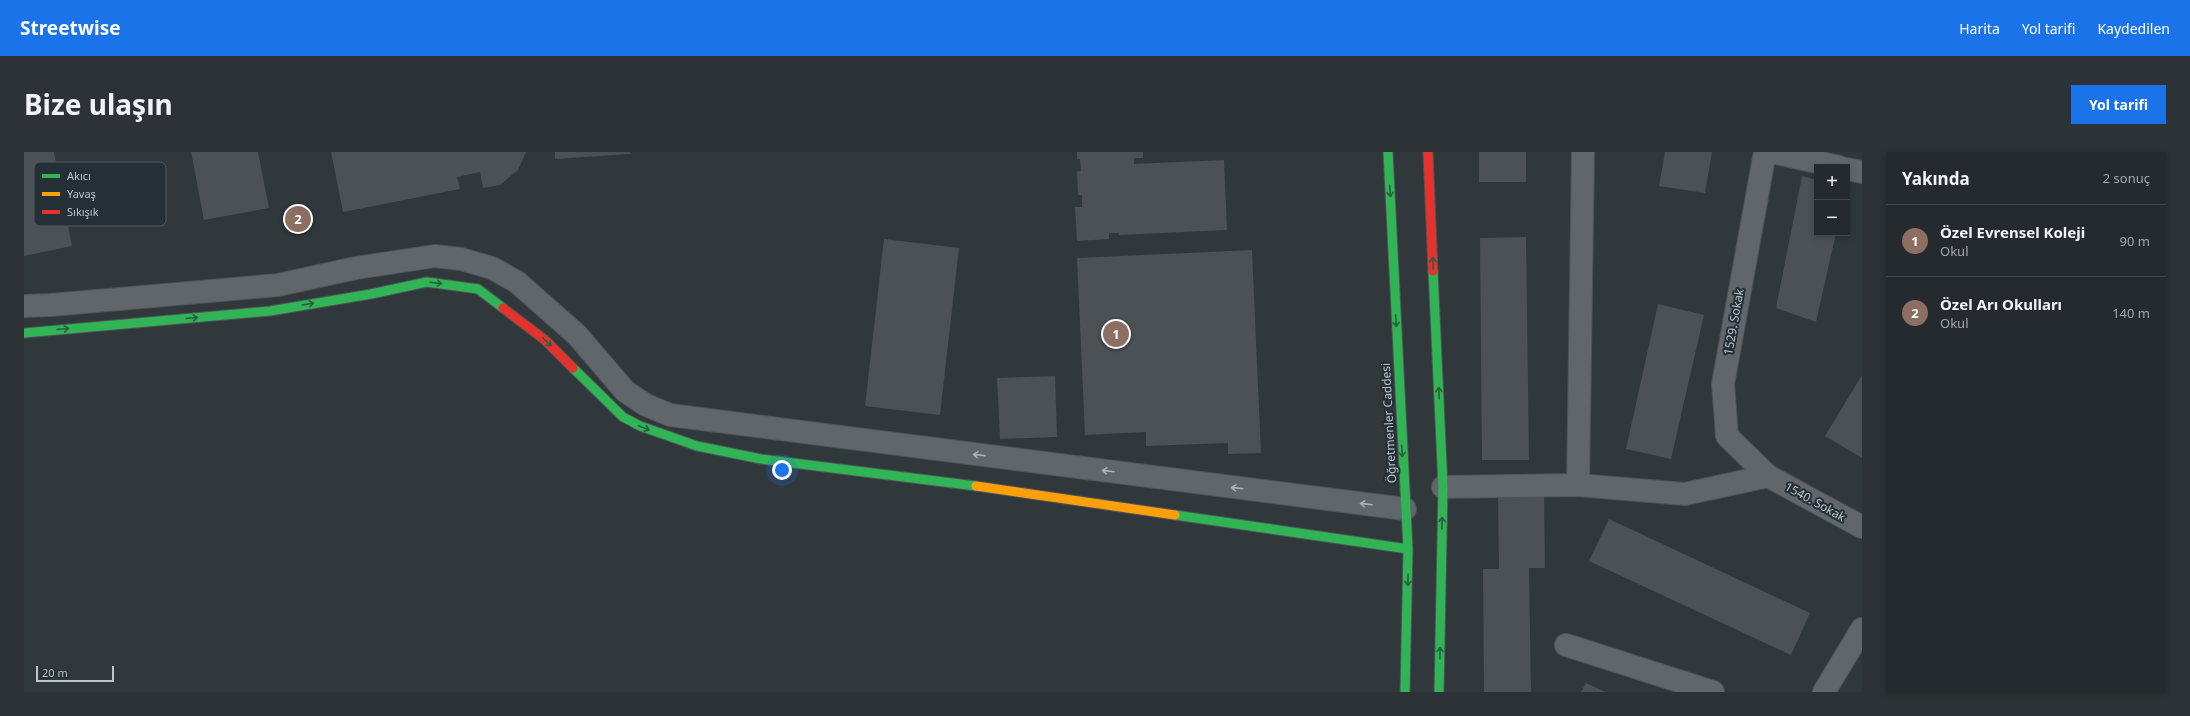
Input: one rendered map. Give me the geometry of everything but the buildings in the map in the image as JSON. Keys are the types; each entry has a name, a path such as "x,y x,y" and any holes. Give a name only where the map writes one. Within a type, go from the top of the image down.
{"street":[{"name":"Öğretmenler Caddesi","path":"1388,152 1408,549 1406,692"},
{"path":"1428,152 1443,487 1439,692"},
{"path":"1578,485 1583,152"},
{"name":"1529. Sokak","path":"1765,152 1723,384 1728,436 1768,476"},
{"path":"1772,152 1826,164"},
{"path":"1850,170 1862,172"},
{"path":"24,306 51,305 278,285 356,268 419,258 434,256 460,259 492,268 517,282 577,335 625,391 646,405 670,415 1405,509"},
{"path":"24,333 270,311 371,294 427,282 478,289 546,340 623,417 640,426 697,446 761,459 957,483 1408,549"},
{"path":"1443,487 1578,485 1685,494 1768,476"},
{"name":"1540. Sokak","path":"1768,476 1862,527"},
{"path":"1824,692 1862,630"},
{"path":"1566,645 1713,692"}],"traffic: fast":[{"path":"1388,152 1408,549 1405,692"},
{"path":"1433,271 1443,487 1439,692"},
{"path":"24,333 270,311 371,294 427,282 478,289 503,308"},
{"path":"573,368 623,417 640,426 697,446 761,459 976,486"},
{"path":"1175,515 1408,549"}],"traffic: slow":[{"path":"976,486 1175,515"}],"traffic: jam":[{"path":"1428,152 1433,271"},
{"path":"503,308 545,340 573,368"}],"place":[{"name":"Özel Arı Okulları","path":"298,219"},
{"name":"Özel Evrensel Koleji","path":"1116,334"}]}
